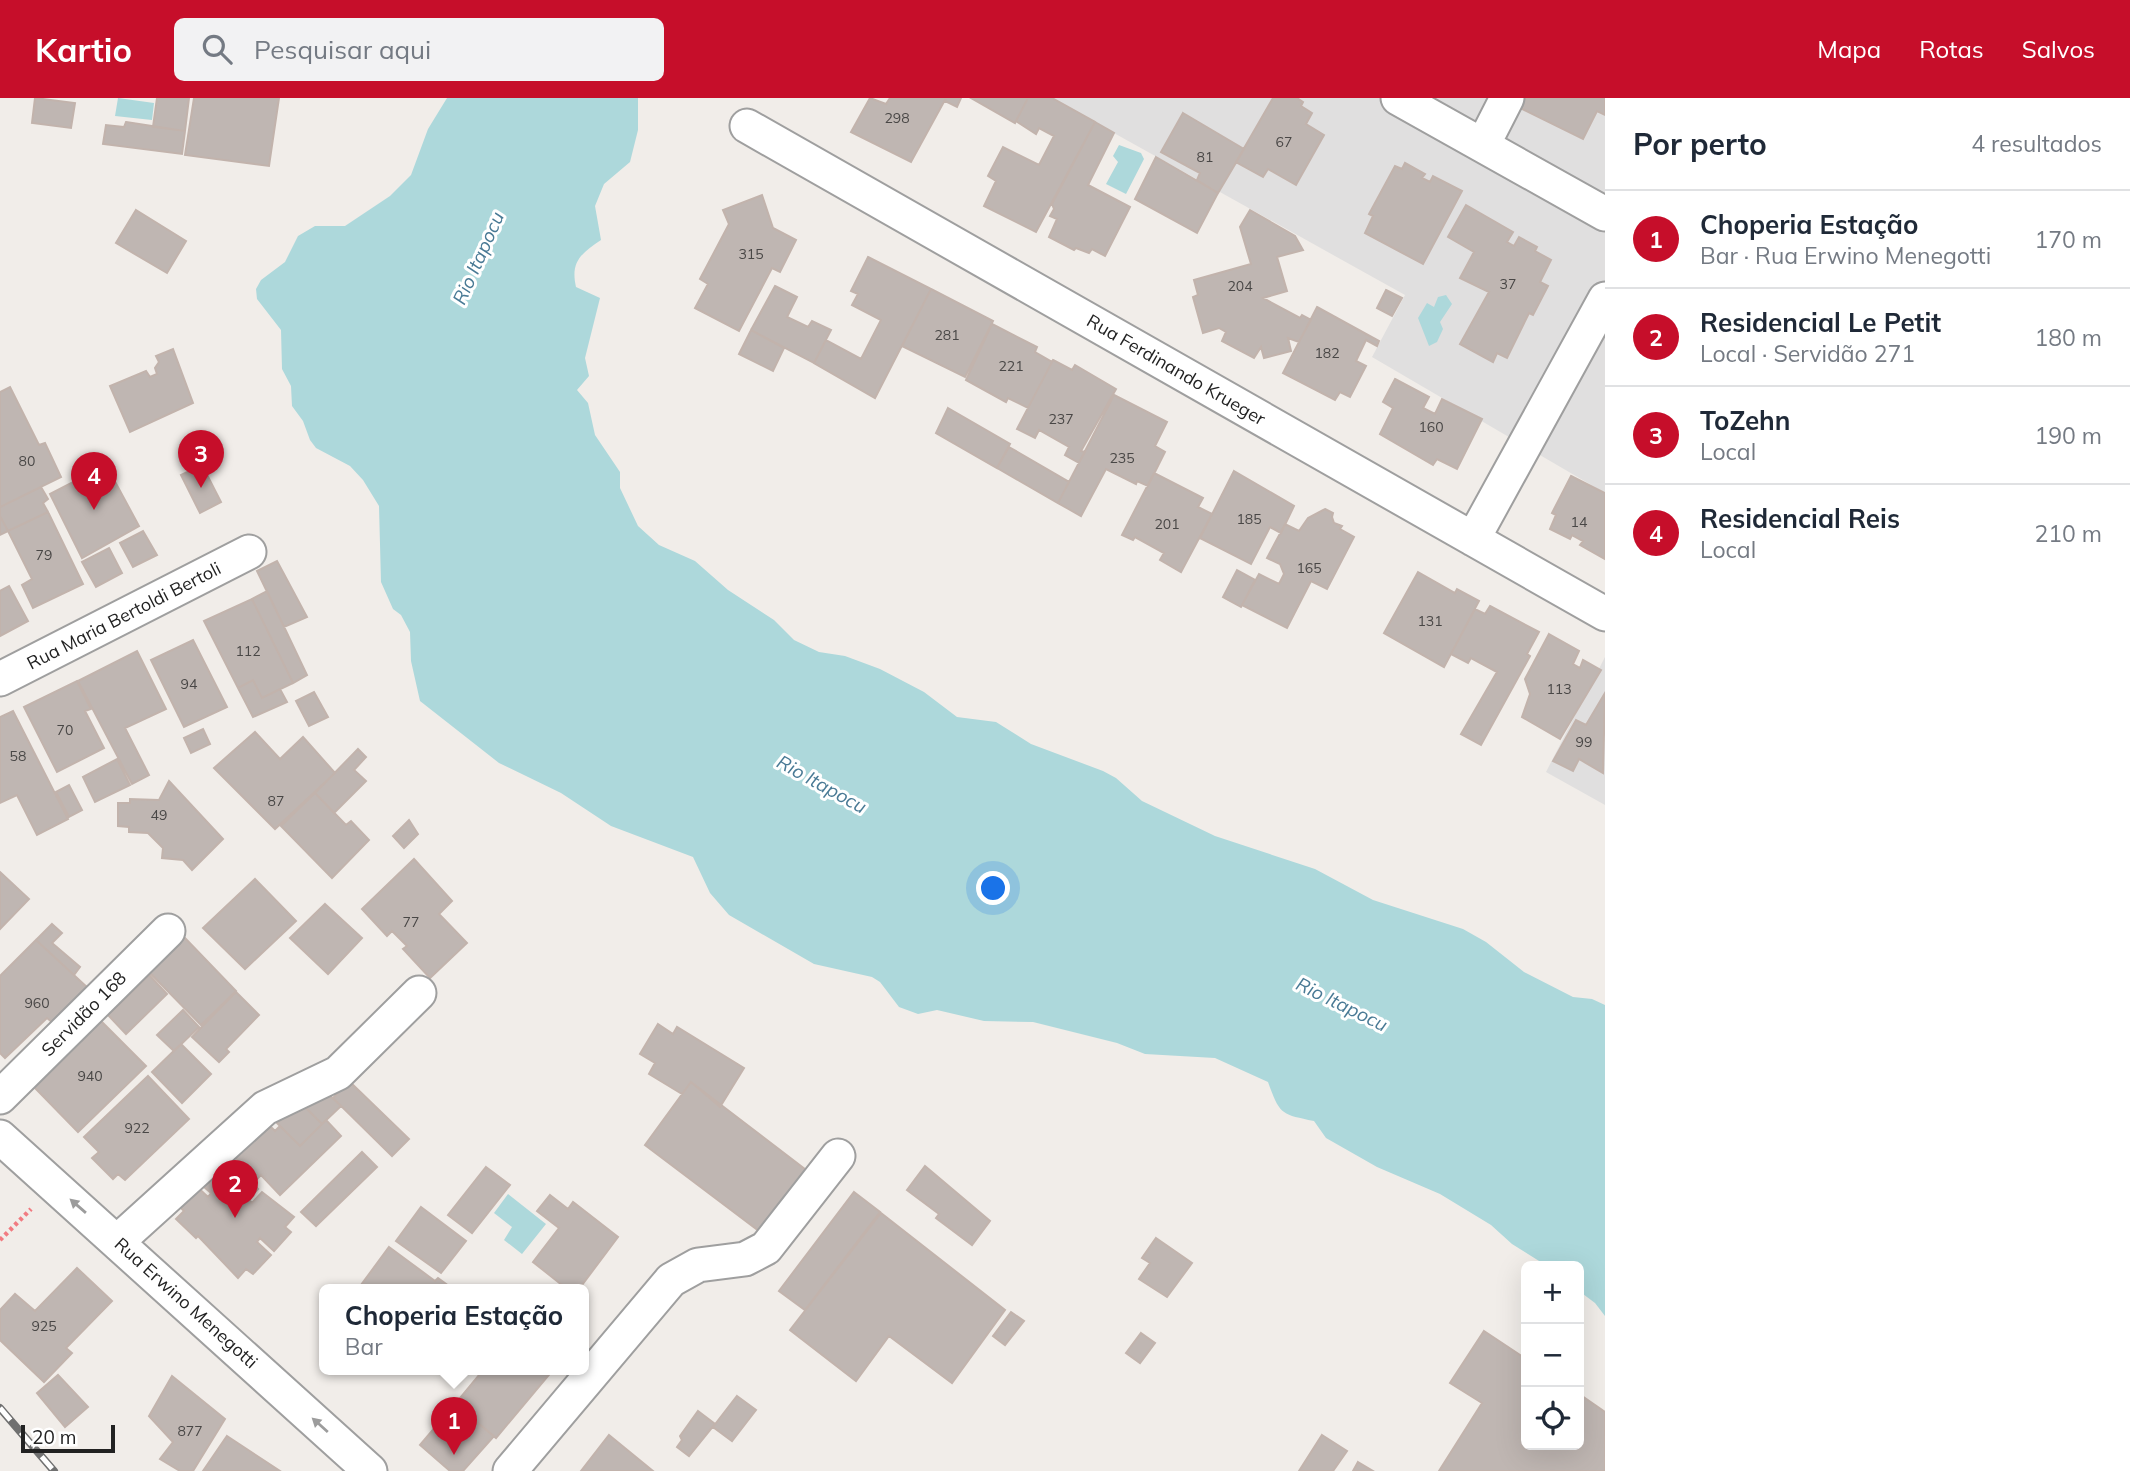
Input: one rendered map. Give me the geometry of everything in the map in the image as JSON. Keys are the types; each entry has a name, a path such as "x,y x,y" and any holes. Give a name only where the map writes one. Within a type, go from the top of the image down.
{"street":[{"path":"1398,98 1605,214"},
{"path":"1483,145 1507,98"},
{"name":"Rua Ferdinando Krueger","path":"747,125 1605,614"},
{"path":"1473,539 1605,299"},
{"name":"Rua Maria Bertoldi Bertoli","path":"0,679 249,552"},
{"name":"Servidão 168","path":"0,1097 168,931"},
{"path":"118,1241 265,1108 338,1073 419,993"},
{"name":"Rua Erwino Menegotti","path":"0,1137 370,1471"},
{"path":"510,1471 671,1280 698,1265 745,1259 766,1248 838,1156"}],"path":[{"path":"0,1240 54,1185"}],"shaded area":[{"path":"1051,98 1605,98 1605,493 1372,357 1405,295"},
{"path":"1605,657 1605,805 1546,772"}],"water":[{"path":"118,98 154,103 152,120 115,116"},
{"name":"Rio Itapocu","path":"447,98 638,98 638,130 630,162 604,184 595,206 601,240 583,254 576,264 576,287 600,298 585,358 589,376 577,390 588,403 595,435 620,472 620,488 638,526 659,545 695,561 728,590 774,620 794,640 819,652 845,656 880,669 924,692 957,717 996,722 1031,744 1103,771 1116,778 1142,801 1215,836 1315,869 1373,900 1463,929 1486,942 1524,972 1573,997 1592,999 1605,1005 1605,1316 1584,1295 1584,1261 1539,1261 1512,1244 1491,1225 1440,1194 1377,1167 1326,1138 1314,1121 1283,1111 1268,1082 1215,1058 1145,1054 1117,1043 1033,1022 984,1021 937,1010 918,1014 899,1007 880,982 872,977 814,964 729,915 710,893 693,857 611,826 561,793 499,763 420,701 411,661 410,632 401,615 393,609 381,582 379,506 363,480 350,466 316,448 310,440 303,421 292,406 291,386 282,369 281,330 257,299 256,289 261,280 285,262 298,236 315,226 345,226 390,196 411,175 428,129"},
{"path":"1119,145 1141,153 1144,159 1126,194 1106,184 1118,162 1113,156"},
{"path":"1446,295 1452,304 1440,322 1443,329 1437,342 1429,346 1418,318 1427,303 1434,307 1438,297"},
{"path":"508,1194 546,1224 522,1254 504,1240 512,1227 494,1213"}],"building":[{"path":"35,98 75,103 71,128 32,123"},
{"path":"157,98 189,98 185,131 153,127"},
{"path":"194,98 279,98 269,166 185,155"},
{"path":"870,98 886,104 890,98 946,98 911,162 851,132"},
{"path":"946,98 961,98 957,107 945,101"},
{"path":"971,98 1028,98 1015,123"},
{"path":"1028,98 1052,98 1095,122 1036,232 984,206 996,181 988,176 1003,147 1039,165 1054,136 1039,128 1036,134 1016,121"},
{"path":"1273,98 1297,98 1303,102 1301,106 1312,113 1306,124 1324,135 1296,185 1268,169 1263,177 1236,162"},
{"path":"1527,98 1605,98 1605,115 1597,111 1583,139 1514,105"},
{"path":"1183,113 1244,149 1218,193 1197,180 1200,173 1161,152"},
{"path":"126,122 185,131 182,154 103,144 106,125 124,127"},
{"path":"1095,122 1114,133 1088,185 1130,207 1105,256 1092,249 1089,253 1076,248 1074,250 1049,237 1057,219 1050,216 1054,209 1052,204"},
{"path":"1156,157 1218,193 1197,233 1135,199"},
{"path":"1405,163 1425,174 1422,178 1430,182 1433,176 1462,191 1423,264 1365,233 1373,216 1369,214 1395,166 1402,169"},
{"path":"762,195 773,228 796,240 780,272 772,268 739,331 695,308 708,284 700,279 729,224 723,210"},
{"path":"1466,205 1513,232 1507,242 1514,246 1519,237 1537,247 1535,251 1551,260 1540,282 1548,286 1533,315 1529,313 1507,358 1497,353 1493,362 1460,344 1489,292 1460,278 1474,252 1448,237"},
{"path":"136,210 186,241 167,273 116,243"},
{"path":"1250,210 1295,236 1303,250 1277,257 1287,291 1263,298 1300,318 1302,315 1311,320 1299,342 1288,338 1291,351 1264,358 1261,347 1254,358 1222,341 1226,332 1219,328 1203,333 1193,297 1198,295 1194,280 1251,264 1240,227"},
{"path":"868,257 931,289 875,398 814,363 826,340 861,359 881,320 852,305 858,294 851,291"},
{"path":"775,286 797,297 787,317 808,327 812,321 831,330 814,363 751,330"},
{"path":"931,289 993,321 965,377 902,346"},
{"path":"1386,290 1402,298 1392,316 1377,308"},
{"path":"1317,307 1379,341 1377,346 1366,340 1356,361 1366,366 1350,397 1340,392 1335,400 1283,373"},
{"path":"992,324 1037,347 1035,352 1052,362 1028,408 1008,398 1006,402 966,380"},
{"path":"751,330 784,348 773,371 739,354"},
{"path":"173,349 193,403 130,432 110,386 146,371 150,377 157,374 155,368 159,362 156,356"},
{"path":"1053,360 1072,370 1075,365 1116,389 1081,451 1085,452 1079,463 1065,455 1069,447 1039,430 1035,438 1017,429"},
{"path":"1395,379 1429,397 1423,408 1435,414 1442,399 1482,419 1457,469 1437,459 1433,465 1380,434 1393,408 1383,402"},
{"path":"10,387 39,445 45,443 61,477 0,507 0,392"},
{"path":"1114,395 1167,422 1155,446 1165,452 1148,486 1137,481 1136,484 1106,469 1081,516 1058,503"},
{"path":"948,408 1010,444 997,468 936,433"},
{"path":"1009,447 1069,482 1058,503 997,468"},
{"path":"106,465 139,526 82,558 50,494"},
{"path":"202,465 221,502 200,513 181,475"},
{"path":"1234,471 1294,506 1281,533 1270,527 1251,564 1200,538"},
{"path":"1154,473 1203,498 1198,507 1212,514 1181,572 1160,560 1164,553 1135,537 1133,540 1122,535"},
{"path":"1571,476 1605,493 1605,559 1580,545 1583,541 1572,535 1570,539 1550,529 1556,515 1552,513"},
{"path":"41,487 48,499 43,503 48,512 8,531 0,516 0,507"},
{"path":"1325,509 1333,513 1334,523 1342,526 1340,529 1354,537 1327,589 1311,581 1287,628 1242,605 1259,574 1279,584 1284,574 1280,564 1267,558 1285,524 1299,531 1308,518"},
{"path":"48,512 83,584 33,608 22,585 32,579 8,531"},
{"path":"0,516 8,531 0,535"},
{"path":"143,531 157,555 133,567 120,543"},
{"path":"109,548 122,573 96,587 82,562"},
{"path":"277,561 307,617 284,627 257,571"},
{"path":"1237,570 1255,580 1241,607 1223,597"},
{"path":"1418,572 1455,593 1457,589 1479,601 1444,667 1384,633"},
{"path":"9,586 28,621 0,636 0,591"},
{"path":"267,591 307,675 293,683 252,599"},
{"path":"252,599 293,683 262,698 253,680 238,688 204,621"},
{"path":"1490,606 1539,632 1527,654 1530,656 1481,745 1461,734 1497,672 1471,658 1468,663 1451,654 1475,609 1485,614"},
{"path":"1549,634 1579,651 1573,664 1580,668 1583,660 1601,670 1560,739 1522,717 1530,694 1525,679"},
{"path":"193,640 227,707 184,727 151,660"},
{"path":"137,651 166,709 125,728 149,775 132,784 78,681"},
{"path":"253,680 262,698 280,689 287,702 253,717 238,688"},
{"path":"77,681 91,709 85,711 104,748 57,772 24,707"},
{"path":"314,692 328,717 309,726 296,701"},
{"path":"1605,693 1603,773 1579,759 1573,771 1553,761 1576,720 1586,725"},
{"path":"13,711 68,819 37,835 17,795 0,803 0,717"},
{"path":"203,729 210,744 191,753 184,738"},
{"path":"255,732 280,759 303,737 335,773 275,829 214,768"},
{"path":"358,749 366,757 354,770 366,781 334,813 315,793"},
{"path":"117,759 130,785 95,802 83,777"},
{"path":"169,781 223,839 192,870 183,860 162,858 163,848 148,833 129,832 129,827 118,826 118,803 130,803 130,799 159,800"},
{"path":"69,785 82,810 69,817 56,792"},
{"path":"315,793 346,825 351,821 369,840 332,878 281,826"},
{"path":"409,820 418,834 404,848 393,836"},
{"path":"414,859 452,901 439,914 467,943 430,978 403,949 407,946 392,931 387,936 362,909"},
{"path":"0,872 29,899 0,929"},
{"path":"255,879 296,921 245,969 203,928"},
{"path":"325,904 362,938 328,974 290,938"},
{"path":"52,924 62,933 52,943 80,967 74,975 36,940"},
{"path":"184,937 236,991 201,1025 148,971"},
{"path":"36,940 89,989 53,1023 47,1018 5,1058 0,1053 0,976"},
{"path":"149,975 167,994 126,1034 108,1015"},
{"path":"236,992 259,1015 226,1049 229,1052 219,1062 192,1037"},
{"path":"183,1010 199,1027 174,1051 157,1035"},
{"path":"101,1021 146,1066 78,1132 34,1087"},
{"path":"658,1024 673,1034 677,1027 744,1068 720,1107 691,1082 682,1094 649,1074 655,1063 640,1054"},
{"path":"181,1044 211,1074 182,1103 152,1072"},
{"path":"148,1076 189,1119 125,1180 118,1174 113,1179 92,1158 99,1152 84,1137"},
{"path":"349,1081 409,1139 392,1156 333,1098"},
{"path":"691,1082 810,1173 763,1234 645,1145"},
{"path":"327,1093 341,1106 322,1124 300,1102"},
{"path":"300,1102 322,1124 300,1146 277,1123"},
{"path":"261,1117 275,1131 280,1126 300,1146 326,1120 341,1136 280,1195 261,1175 257,1179 227,1150"},
{"path":"362,1152 377,1167 316,1226 301,1212"},
{"path":"231,1161 258,1189 248,1199 252,1203 262,1192 294,1217 285,1227 291,1232 274,1251 260,1238 257,1242 271,1255 253,1274 246,1269 238,1278 198,1236 196,1238 176,1219 184,1211 177,1204 194,1184 208,1197 211,1193 197,1181 215,1162 223,1169"},
{"path":"925,1166 990,1221 972,1245 936,1218 939,1214 907,1190"},
{"path":"486,1167 510,1185 472,1233 448,1215"},
{"path":"854,1192 880,1212 805,1310 779,1291"},
{"path":"550,1195 568,1209 573,1202 618,1237 583,1284 561,1284 533,1262 559,1228 537,1211"},
{"path":"421,1207 466,1241 441,1273 396,1241"},
{"path":"881,1213 1005,1310 952,1383 889,1336 856,1381 790,1330"},
{"path":"1156,1238 1192,1263 1167,1297 1139,1279 1150,1263 1142,1258"},
{"path":"389,1247 435,1281 438,1278 446,1284 362,1284"},
{"path":"77,1268 112,1301 66,1348 72,1353 44,1382 0,1340 0,1310 15,1294 35,1311"},
{"path":"1011,1312 1024,1321 1005,1345 993,1336"},
{"path":"1484,1331 1521,1356 1521,1450 1584,1450 1584,1397 1605,1412 1605,1471 1439,1471 1482,1403 1450,1383"},
{"path":"1141,1333 1155,1343 1140,1363 1126,1353"},
{"path":"58,1375 88,1407 65,1427 37,1393"},
{"path":"479,1375 549,1375 496,1438 455,1404"},
{"path":"172,1376 225,1419 193,1471 180,1471 160,1459 173,1442 149,1416"},
{"path":"737,1396 756,1410 732,1441 713,1427"},
{"path":"455,1404 494,1436 463,1471 450,1471 420,1445"},
{"path":"698,1411 715,1424 689,1456 677,1447 682,1440 680,1436"},
{"path":"609,1435 653,1471 581,1471"},
{"path":"1322,1435 1347,1451 1333,1471 1299,1471"},
{"path":"227,1436 280,1471 203,1471"},
{"path":"1358,1462 1373,1471 1353,1471"}],"railway":[{"path":"0,1408 54,1471"}],"place":[{"name":"ToZehn","path":"201,488"},
{"name":"Residencial Reis","path":"94,510"},
{"name":"Residencial Le Petit","path":"235,1218"},
{"name":"Choperia Estação","path":"454,1455"}]}
